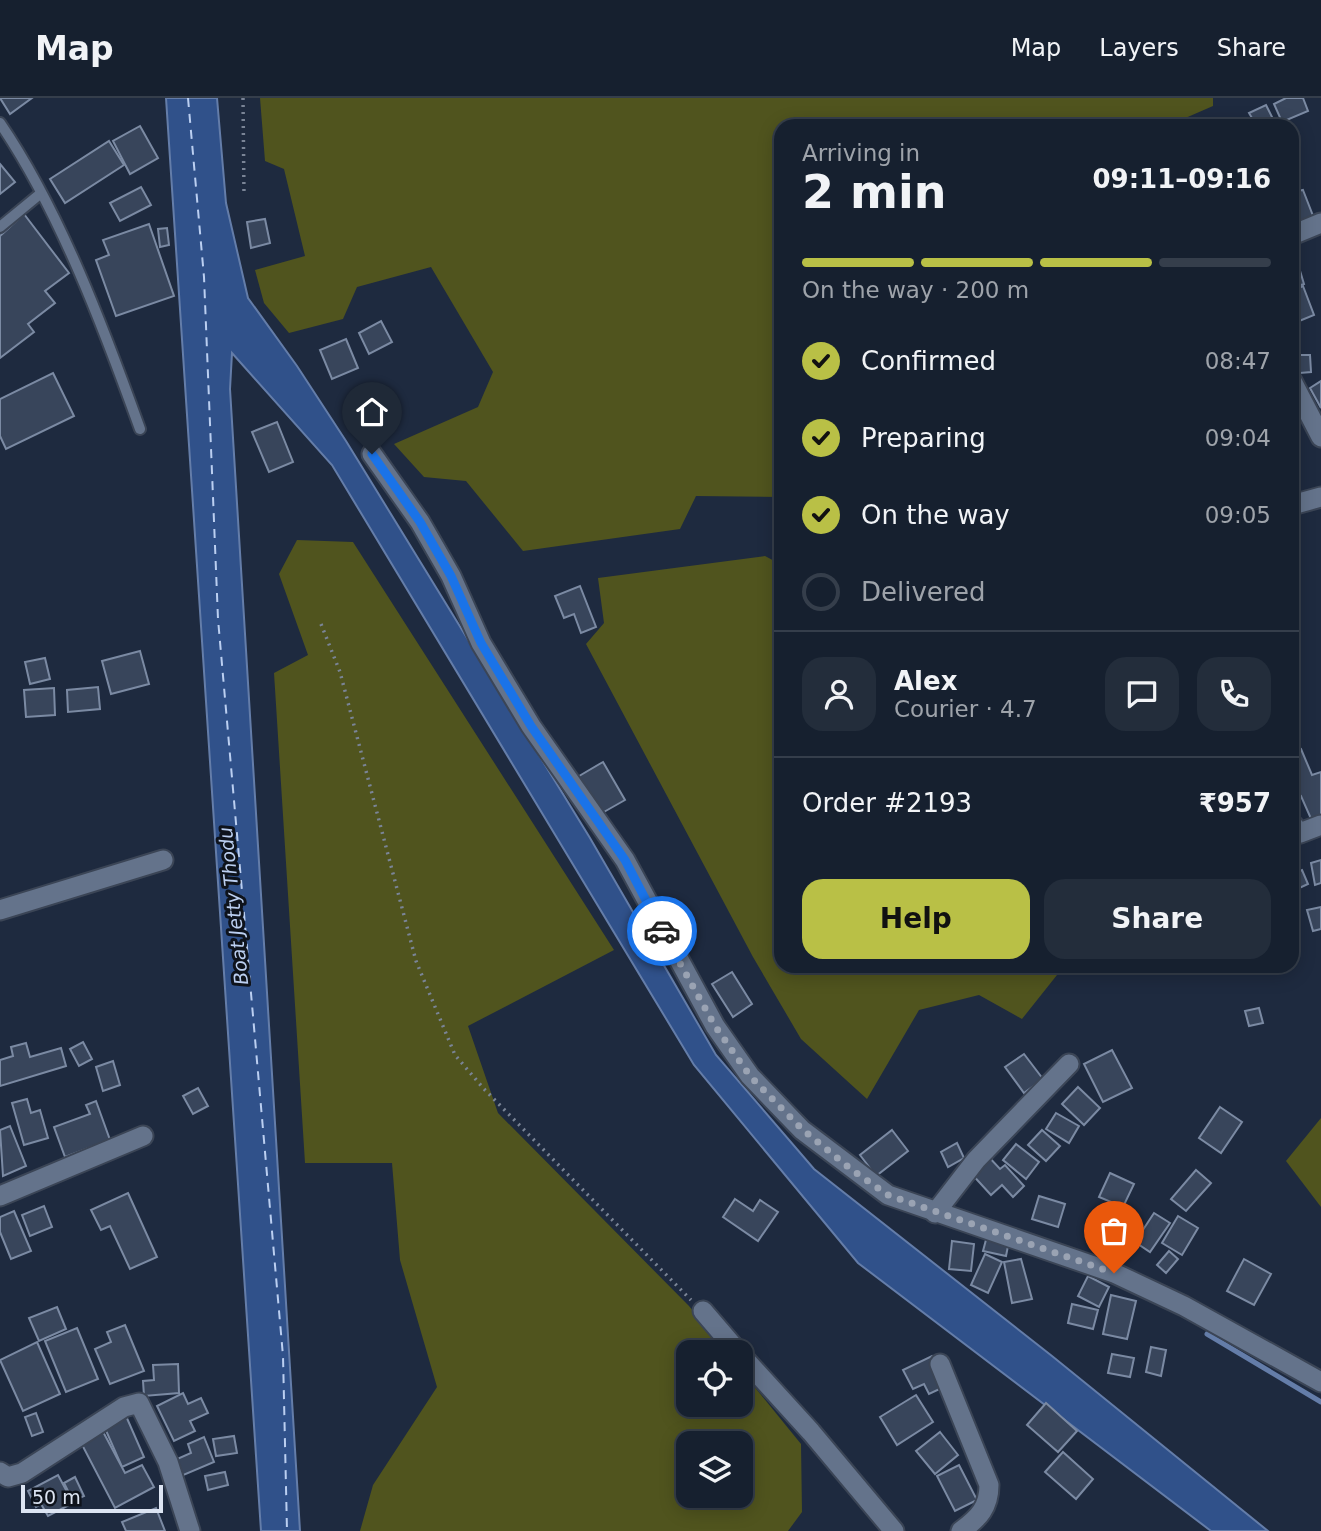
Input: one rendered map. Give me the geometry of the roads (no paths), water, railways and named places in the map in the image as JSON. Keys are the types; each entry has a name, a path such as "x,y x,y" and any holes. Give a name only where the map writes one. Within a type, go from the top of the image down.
{"street":[{"path":"1299,232 1321,223"},
{"path":"1299,395 1321,437"},
{"path":"372,454 420,522 451,576 481,643 531,726 625,860 715,1026 750,1076 803,1130 888,1195 1114,1273 1184,1306 1321,1382"},
{"path":"1299,503 1321,497"},
{"path":"1299,832 1321,825"},
{"path":"0,910 163,860"},
{"path":"935,1213 976,1160 1069,1064"},
{"path":"0,1196 143,1136"},
{"path":"703,1311 728,1340"},
{"path":"940,1364 989,1485 989,1500 982,1513 961,1531"},
{"path":"753,1368 811,1432 894,1531"},
{"path":"0,1472 8,1477 22,1473 124,1407 139,1403 167,1462 190,1531"}],"lane":[{"path":"0,123 40,194 109,341 140,429"},
{"path":"0,228 40,194"}],"water":[{"name":"Boat Jetty Thodu","path":"166,98 217,98 226,203 248,298 346,441 590,838 716,1055 814,1169 1052,1356 1268,1531 1211,1531 858,1263 694,1065 332,465 232,353 230,389 300,1531 261,1531"}],"waterway":[{"path":"1207,1334 1321,1402"}]}
